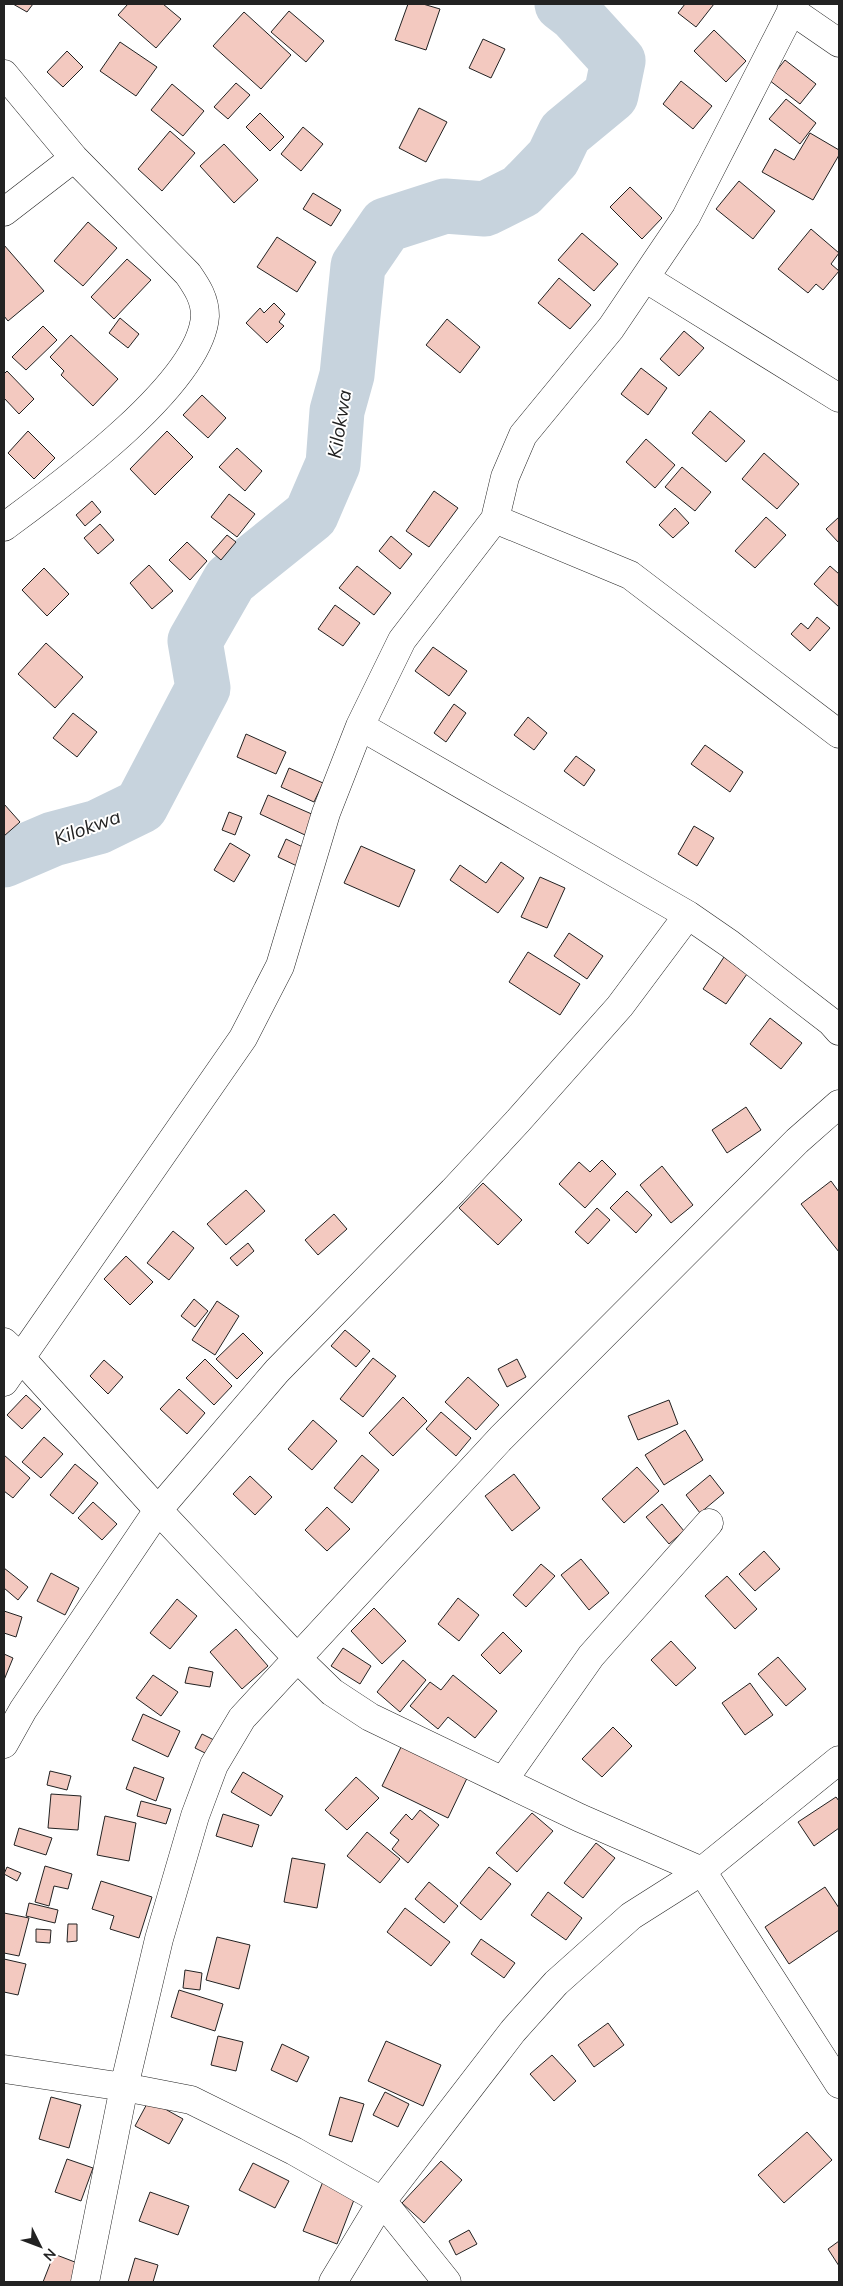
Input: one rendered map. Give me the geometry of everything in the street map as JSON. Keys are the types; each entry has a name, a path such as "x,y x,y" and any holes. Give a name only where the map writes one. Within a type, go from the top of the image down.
{"street":[{"path":"4,1382 12,1350 243,1038 280,966 326,813 360,726 402,640 495,519 505,477 523,435 611,328 686,217 793,7 839,43"},
{"path":"4,74 74,158 188,274 202,295 205,314 202,333 189,360 141,417 4,527"},
{"path":"4,212 74,158"},
{"path":"646,278 839,398"},
{"path":"495,519 630,575 839,734"},
{"path":"360,726 688,915 837,1023"},
{"path":"4,1744 23,1710 158,1510 276,1371 453,1191 518,1121 620,1006 688,915"},
{"path":"85,2282 124,2087 159,1939 195,1816 214,1765 242,1718 501,1438 797,1141 839,1104"},
{"path":"12,1350 158,1510 298,1659 332,1692 370,1717 580,1818 702,1871 839,2084"},
{"path":"503,1781 591,1656 709,1523"},
{"path":"333,2282 382,2201 513,2030 556,1983 631,1916 702,1871 839,1760"},
{"path":"4,2070 124,2087 191,2100 294,2151 382,2201 447,2282"}],"building":[{"path":"13,4 33,4 27,12"},
{"path":"128,4 163,4 181,19 156,48 118,15"},
{"path":"408,4 423,4 440,9 426,50 395,40"},
{"path":"685,4 714,4 696,27 678,13"},
{"path":"289,11 324,41 306,62 271,32"},
{"path":"244,12 291,55 261,89 213,46"},
{"path":"714,30 746,61 726,82 694,51"},
{"path":"483,39 505,49 491,78 469,68"},
{"path":"120,42 157,67 136,96 100,71"},
{"path":"67,51 83,67 63,87 47,72"},
{"path":"785,60 816,84 800,104 769,80"},
{"path":"681,81 712,106 693,129 663,104"},
{"path":"236,83 250,95 228,119 214,107"},
{"path":"172,84 204,111 183,136 151,110"},
{"path":"786,99 816,123 800,144 769,119"},
{"path":"419,108 447,122 426,162 399,148"},
{"path":"260,113 284,137 270,151 246,127"},
{"path":"303,127 323,144 301,171 281,154"},
{"path":"170,131 195,153 162,191 138,169"},
{"path":"810,133 839,150 839,155 813,200 762,172 775,149 794,160"},
{"path":"224,144 258,180 234,203 200,166"},
{"path":"739,181 775,211 753,239 716,209"},
{"path":"630,187 662,218 642,239 610,207"},
{"path":"313,193 341,210 331,226 303,209"},
{"path":"88,222 117,248 83,286 54,261"},
{"path":"811,229 839,253 831,264 839,271 823,290 816,284 808,293 778,269"},
{"path":"582,233 618,264 594,291 558,260"},
{"path":"277,237 316,262 297,292 257,267"},
{"path":"4,245 44,291 8,321 4,316"},
{"path":"127,259 151,280 114,319 91,297"},
{"path":"559,278 591,305 570,329 538,303"},
{"path":"274,303 285,314 279,322 284,326 267,343 246,323 260,308 264,313"},
{"path":"120,318 139,334 128,348 109,333"},
{"path":"447,319 480,347 460,373 426,345"},
{"path":"43,326 57,340 26,370 12,357"},
{"path":"684,331 704,348 679,376 660,359"},
{"path":"71,335 118,379 93,406 61,375 64,371 50,357"},
{"path":"641,368 667,388 648,415 621,394"},
{"path":"7,371 34,399 19,414 4,398 4,374"},
{"path":"202,395 226,418 208,438 183,415"},
{"path":"710,411 745,441 726,462 692,433"},
{"path":"28,431 55,458 34,479 8,453"},
{"path":"167,431 193,457 155,495 130,469"},
{"path":"646,439 675,465 655,488 626,462"},
{"path":"237,448 262,471 245,491 219,467"},
{"path":"764,453 799,484 777,509 742,479"},
{"path":"682,467 711,492 695,511 665,487"},
{"path":"434,491 458,508 429,547 406,531"},
{"path":"229,494 255,514 237,537 211,517"},
{"path":"92,501 101,512 85,526 76,515"},
{"path":"675,508 689,523 673,538 659,525"},
{"path":"766,517 786,535 755,568 735,551"},
{"path":"839,517 839,543 826,529"},
{"path":"100,524 114,540 98,554 84,538"},
{"path":"227,535 236,542 221,560 212,552"},
{"path":"391,536 412,554 400,569 379,551"},
{"path":"187,542 207,561 190,580 169,560"},
{"path":"149,565 173,591 152,609 130,583"},
{"path":"357,566 391,593 374,615 339,588"},
{"path":"830,566 839,574 839,607 814,584"},
{"path":"44,568 69,594 47,616 22,590"},
{"path":"335,605 360,623 343,646 318,629"},
{"path":"817,617 830,628 810,651 791,634 801,623 808,629"},
{"path":"46,643 83,677 55,708 18,674"},
{"path":"433,647 467,671 449,696 415,671"},
{"path":"454,704 466,713 446,742 434,733"},
{"path":"73,713 97,732 77,757 53,738"},
{"path":"528,717 547,733 534,750 514,735"},
{"path":"246,734 286,752 276,774 237,757"},
{"path":"705,745 743,772 730,792 691,764"},
{"path":"576,756 595,770 584,786 564,771"},
{"path":"289,768 323,783 314,802 281,787"},
{"path":"268,795 314,815 305,835 260,814"},
{"path":"4,804 20,822 4,836"},
{"path":"229,812 242,817 235,835 222,830"},
{"path":"694,826 714,838 697,866 678,854"},
{"path":"286,839 307,849 299,867 278,857"},
{"path":"230,843 250,855 234,882 214,870"},
{"path":"361,846 415,870 399,907 344,883"},
{"path":"501,862 524,878 498,913 450,880 460,865 486,883"},
{"path":"540,877 565,888 547,928 521,917"},
{"path":"569,933 603,956 587,979 554,956"},
{"path":"528,952 580,984 560,1015 509,982"},
{"path":"724,957 747,974 726,1004 703,989"},
{"path":"770,1018 802,1043 781,1069 750,1044"},
{"path":"746,1107 761,1130 727,1153 712,1130"},
{"path":"602,1160 616,1174 585,1208 559,1184 579,1162 590,1172"},
{"path":"662,1166 693,1205 671,1223 640,1185"},
{"path":"831,1181 839,1192 839,1252 801,1204"},
{"path":"483,1183 522,1220 498,1245 459,1208"},
{"path":"246,1190 265,1211 226,1245 207,1224"},
{"path":"627,1191 652,1215 636,1233 610,1208"},
{"path":"597,1208 610,1220 588,1244 575,1232"},
{"path":"334,1214 347,1229 318,1255 305,1240"},
{"path":"173,1231 194,1248 169,1280 147,1263"},
{"path":"248,1243 254,1251 237,1266 230,1258"},
{"path":"126,1256 153,1282 130,1305 104,1279"},
{"path":"194,1299 208,1311 195,1327 181,1316"},
{"path":"217,1301 239,1316 215,1355 192,1340"},
{"path":"345,1330 370,1351 356,1367 331,1346"},
{"path":"243,1333 263,1353 237,1379 216,1359"},
{"path":"373,1358 396,1376 363,1417 340,1399"},
{"path":"205,1359 232,1386 214,1405 186,1378"},
{"path":"517,1359 526,1377 507,1387 498,1369"},
{"path":"104,1360 123,1377 108,1394 90,1376"},
{"path":"468,1377 499,1405 476,1430 445,1402"},
{"path":"179,1389 205,1413 187,1434 160,1409"},
{"path":"26,1395 41,1409 22,1429 7,1415"},
{"path":"403,1397 427,1421 393,1456 369,1433"},
{"path":"669,1400 678,1424 638,1440 628,1416"},
{"path":"441,1412 471,1438 456,1456 426,1429"},
{"path":"313,1420 337,1441 312,1470 288,1449"},
{"path":"685,1430 703,1460 664,1485 645,1455"},
{"path":"44,1437 63,1454 41,1478 22,1462"},
{"path":"4,1455 30,1478 13,1498 4,1491"},
{"path":"362,1455 379,1470 352,1503 334,1488"},
{"path":"75,1464 98,1483 73,1514 50,1495"},
{"path":"637,1467 659,1491 624,1523 602,1499"},
{"path":"514,1474 540,1508 512,1531 485,1496"},
{"path":"710,1475 724,1493 700,1513 686,1495"},
{"path":"250,1476 272,1497 255,1515 233,1494"},
{"path":"93,1502 117,1524 102,1540 78,1518"},
{"path":"662,1504 684,1531 669,1544 646,1517"},
{"path":"327,1507 350,1529 327,1551 305,1530"},
{"path":"764,1551 780,1569 755,1591 739,1574"},
{"path":"581,1559 609,1593 589,1610 561,1575"},
{"path":"541,1564 555,1576 526,1607 513,1595"},
{"path":"4,1568 28,1587 18,1600 4,1588"},
{"path":"51,1573 79,1588 65,1615 37,1601"},
{"path":"727,1576 757,1609 735,1629 705,1596"},
{"path":"458,1598 479,1615 459,1641 438,1624"},
{"path":"177,1599 197,1616 170,1649 150,1633"},
{"path":"374,1608 406,1641 382,1664 351,1631"},
{"path":"4,1611 22,1617 16,1637 4,1633"},
{"path":"236,1629 268,1666 242,1689 210,1652"},
{"path":"503,1632 522,1651 500,1674 481,1655"},
{"path":"671,1641 696,1668 676,1686 651,1660"},
{"path":"343,1648 371,1666 360,1684 331,1666"},
{"path":"4,1654 13,1658 4,1680"},
{"path":"778,1657 806,1689 786,1706 758,1674"},
{"path":"403,1660 426,1680 400,1712 377,1692"},
{"path":"189,1667 213,1672 210,1687 185,1683"},
{"path":"153,1675 178,1692 161,1716 136,1698"},
{"path":"453,1675 497,1711 475,1738 448,1717 438,1729 410,1706 430,1682 441,1690"},
{"path":"750,1683 773,1715 745,1735 722,1703"},
{"path":"143,1714 180,1731 168,1757 132,1740"},
{"path":"613,1727 632,1746 602,1777 582,1759"},
{"path":"202,1734 214,1740 207,1754 195,1748"},
{"path":"403,1743 469,1774 448,1818 382,1786"},
{"path":"134,1767 164,1778 156,1801 126,1789"},
{"path":"50,1771 71,1776 67,1790 47,1785"},
{"path":"243,1772 283,1796 271,1816 231,1792"},
{"path":"356,1777 379,1798 347,1830 325,1810"},
{"path":"51,1794 81,1796 78,1830 48,1828"},
{"path":"836,1797 839,1801 839,1828 814,1846 798,1822"},
{"path":"141,1801 171,1809 166,1824 137,1816"},
{"path":"420,1810 439,1825 408,1863 392,1849 399,1840 390,1833 406,1814 412,1820"},
{"path":"532,1813 553,1831 517,1872 496,1853"},
{"path":"223,1814 259,1825 252,1847 216,1836"},
{"path":"105,1816 136,1823 129,1861 97,1855"},
{"path":"19,1828 52,1838 46,1855 14,1845"},
{"path":"367,1832 400,1859 380,1883 347,1856"},
{"path":"596,1843 615,1858 583,1898 564,1883"},
{"path":"292,1858 325,1864 317,1908 284,1902"},
{"path":"45,1866 72,1874 68,1889 54,1886 49,1906 35,1902"},
{"path":"7,1867 21,1873 17,1881 4,1874"},
{"path":"489,1867 511,1884 481,1920 460,1903"},
{"path":"101,1881 152,1897 139,1938 110,1929 114,1916 92,1909"},
{"path":"429,1882 458,1906 444,1923 415,1899"},
{"path":"825,1887 839,1908 839,1930 789,1964 765,1927"},
{"path":"548,1892 582,1918 566,1940 531,1915"},
{"path":"29,1903 58,1910 55,1923 26,1916"},
{"path":"405,1908 450,1942 431,1966 387,1932"},
{"path":"4,1913 29,1918 19,1956 4,1953"},
{"path":"68,1924 77,1924 77,1941 67,1942"},
{"path":"36,1929 51,1930 50,1943 36,1942"},
{"path":"217,1937 250,1945 239,1989 206,1980"},
{"path":"481,1939 515,1963 504,1978 471,1954"},
{"path":"4,1959 26,1964 18,1995 4,1992"},
{"path":"185,1970 202,1973 200,1990 183,1988"},
{"path":"179,1990 223,2004 215,2031 171,2017"},
{"path":"608,2023 624,2045 594,2067 578,2045"},
{"path":"218,2036 243,2042 236,2071 211,2065"},
{"path":"386,2041 441,2065 423,2106 368,2081"},
{"path":"282,2044 309,2057 297,2082 271,2070"},
{"path":"552,2055 576,2081 554,2101 530,2074"},
{"path":"385,2092 409,2104 398,2127 373,2115"},
{"path":"51,2097 81,2105 69,2148 39,2139"},
{"path":"340,2097 364,2104 352,2142 329,2135"},
{"path":"149,2100 183,2119 169,2144 135,2126"},
{"path":"807,2132 832,2160 784,2203 758,2175"},
{"path":"67,2159 93,2168 81,2201 55,2192"},
{"path":"441,2161 462,2180 424,2223 402,2203"},
{"path":"253,2163 289,2181 275,2208 239,2190"},
{"path":"324,2179 357,2192 337,2244 303,2231"},
{"path":"150,2192 189,2206 178,2235 139,2221"},
{"path":"469,2230 477,2244 456,2255 449,2241"},
{"path":"839,2241 839,2266 828,2249"},
{"path":"54,2254 80,2264 73,2282 43,2282"},
{"path":"135,2258 158,2265 153,2282 128,2282"}],"waterway":[{"name":"Kilokwa","path":"4,860 53,839 98,827 141,806 203,688 195,641 230,580 311,515 333,464 337,411 347,375 358,266 386,225 445,206 485,209 521,191 553,158 565,133 611,95 618,61 575,14 562,4"}]}
